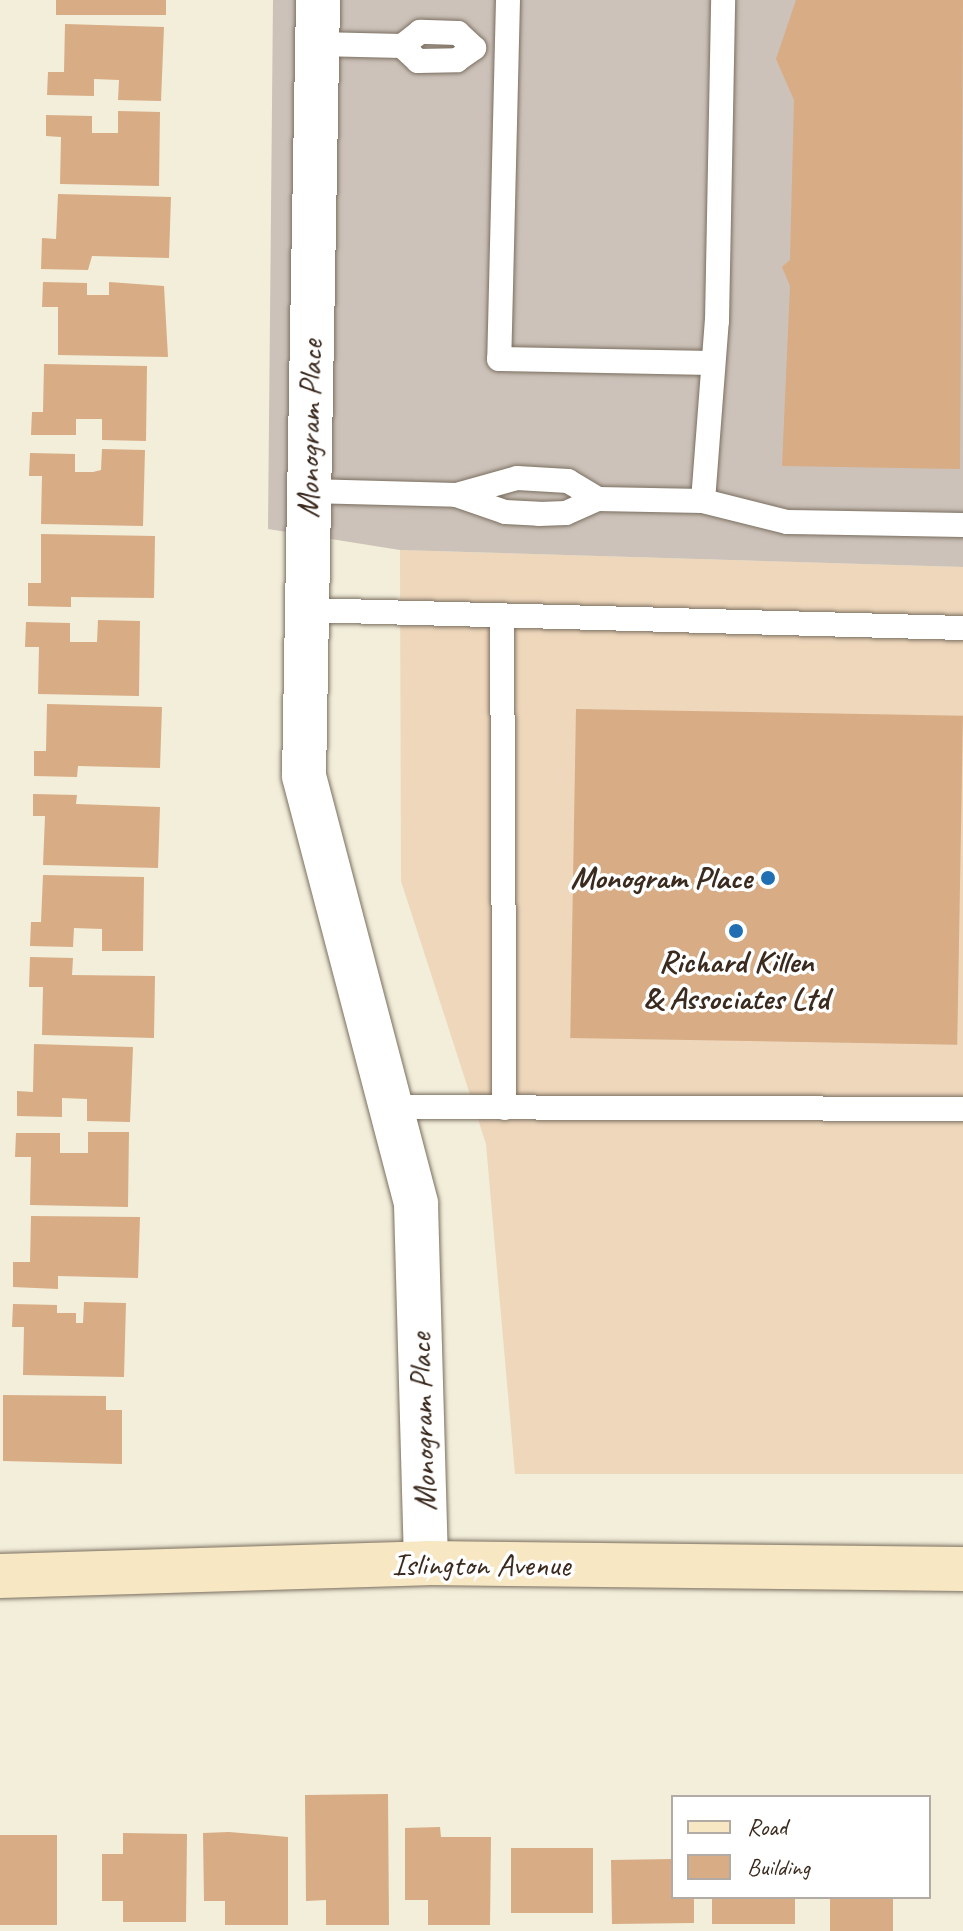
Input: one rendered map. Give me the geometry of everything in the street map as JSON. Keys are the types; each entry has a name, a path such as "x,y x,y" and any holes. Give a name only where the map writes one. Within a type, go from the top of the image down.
{"main road":[{"name":"Islington Avenue","path":"0,1576 426,1563 963,1569"}],"street":[{"name":"Monogram Place","path":"318,0 304,776 416,1204 426,1563"}],"lane":[{"path":"508,0 499,359 713,363"},
{"path":"703,501 713,363 723,0"},
{"path":"317,44 402,46 418,61 457,60 474,48 507,49"},
{"path":"308,491 456,495 517,478 568,481 598,499"},
{"path":"456,495 505,512 566,513 598,499 703,501 787,522 963,525"},
{"path":"306,610 963,628"},
{"path":"502,616 505,1108"},
{"path":"391,1107 963,1109"}],"shaded area":[{"path":"273,0 963,0 963,567 400,550 268,529"},
{"path":"400,550 963,567 963,1474 515,1474 486,1144 401,881"}],"building":[{"path":"56,0 166,0 166,15 56,15"},
{"path":"796,0 963,0 960,469 782,466 790,286 782,267 790,260 794,100 776,59"},
{"path":"65,24 164,27 161,101 118,100 119,80 94,79 94,96 47,95 48,72 64,72"},
{"path":"118,111 160,112 159,186 60,184 61,137 46,136 46,115 92,116 92,133 118,133"},
{"path":"58,194 171,197 169,258 92,256 88,270 41,269 42,238 56,239"},
{"path":"43,282 87,283 87,295 109,295 109,282 164,286 168,357 58,355 58,307 42,307"},
{"path":"44,364 147,366 146,441 102,440 102,419 76,419 76,435 31,435 32,412 43,412"},
{"path":"102,449 145,450 143,526 41,524 42,476 29,476 30,453 75,454 75,472 93,472 101,470"},
{"path":"41,534 155,536 154,598 71,597 71,607 28,606 28,583 41,583"},
{"path":"98,620 140,621 139,696 38,694 39,647 25,647 26,622 70,623 70,642 97,642"},
{"path":"47,704 162,707 160,768 78,766 77,777 34,776 34,751 46,751"},
{"name":"Monogram Place","path":"576,709 963,716 957,1045 570,1038"},
{"path":"33,794 77,795 76,804 160,807 158,868 43,865 45,816 33,816"},
{"path":"43,875 144,877 143,951 102,951 102,929 74,928 73,947 30,946 31,922 41,922"},
{"path":"30,957 73,958 72,975 155,976 154,1038 42,1035 43,987 29,987"},
{"path":"34,1044 133,1047 130,1122 87,1121 87,1099 62,1098 62,1117 17,1116 17,1091 33,1092"},
{"path":"88,1132 129,1132 128,1207 30,1205 31,1157 15,1157 16,1133 60,1133 60,1153 88,1153"},
{"path":"31,1216 140,1217 138,1278 58,1276 58,1289 13,1287 13,1262 30,1262"},
{"path":"84,1302 126,1303 124,1377 23,1375 24,1327 12,1327 13,1304 57,1305 57,1313 76,1313 76,1323 83,1323"},
{"path":"3,1395 106,1396 106,1410 122,1410 122,1464 3,1461"},
{"path":"388,1794 389,1925 326,1925 326,1900 306,1901 305,1795"},
{"path":"440,1827 441,1837 491,1837 490,1925 428,1925 428,1900 405,1900 405,1828"},
{"path":"123,1833 187,1834 186,1922 123,1922 123,1901 102,1901 102,1854 123,1854"},
{"path":"203,1833 288,1837 288,1925 225,1925 225,1901 204,1901"},
{"path":"0,1835 57,1835 57,1925 0,1925"},
{"path":"511,1848 593,1848 593,1913 511,1913"},
{"path":"671,1859 671,1899 694,1899 694,1923 612,1924 611,1860"},
{"path":"712,1899 795,1899 795,1924 712,1924"},
{"path":"830,1899 893,1899 893,1931 830,1931"}],"place":[{"name":"Monogram Place","path":"768,878"},
{"name":"Richard Killen & Associates Ltd","path":"736,931"}]}
